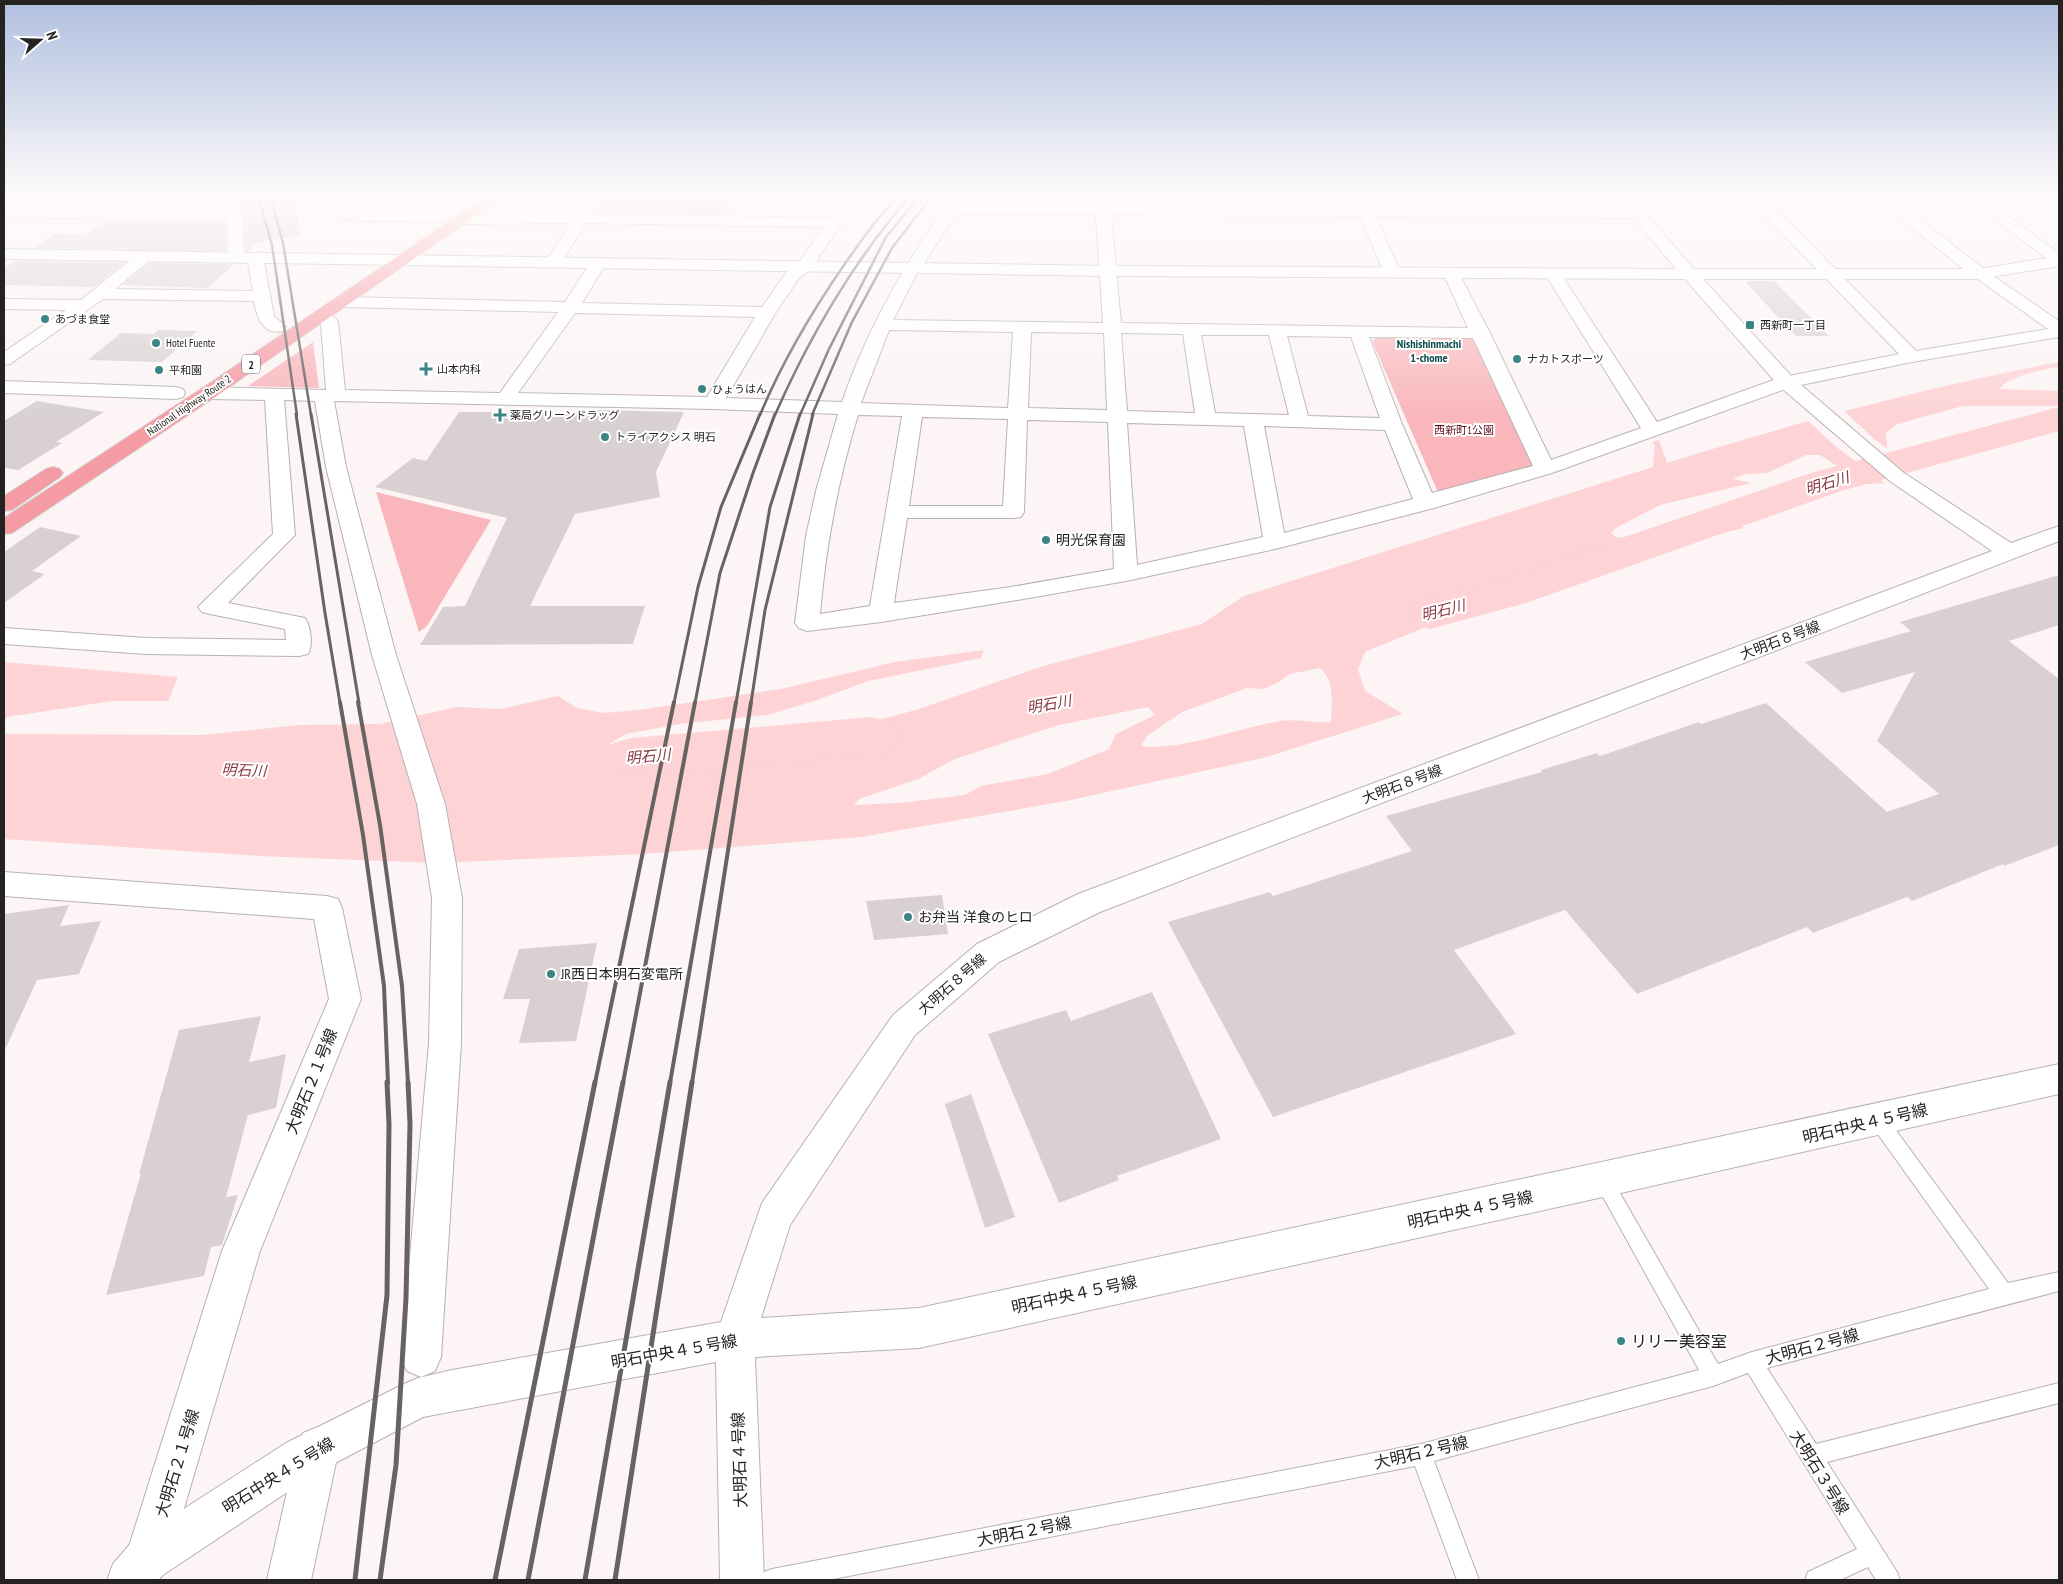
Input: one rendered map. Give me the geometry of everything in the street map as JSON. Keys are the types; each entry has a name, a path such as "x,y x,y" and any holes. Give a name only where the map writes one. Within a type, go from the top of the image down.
{"highway":[{"name":"National Highway Route 2","path":"230,357 362,270"},
{"name":"National Highway Route 2","path":"4,528 208,393 388,270"},
{"name":"National Highway Route 2","path":"151,409 184,388"},
{"path":"4,505 69,462"}],"street":[{"path":"4,360 85,305 129,270"},
{"path":"257,270 266,318 277,327"},
{"path":"505,399 571,306 594,270"},
{"path":"713,403 767,312 792,275 800,270"},
{"path":"910,270 882,325 837,449 817,537 807,623 881,614 1011,594 1126,574 1275,542 1426,503 1545,469 1653,431 1792,386 1912,357 2059,330"},
{"path":"1038,270 1833,275 1979,274 2002,270"},
{"path":"1685,270 1792,386 1896,477 1998,544"},
{"path":"1828,270 1912,357"},
{"path":"1974,270 2059,330"},
{"path":"1109,271 1126,574"},
{"path":"1451,273 1545,469"},
{"path":"1553,274 1653,431"},
{"path":"100,294 262,296"},
{"path":"343,302 767,312"},
{"path":"4,304 85,305"},
{"path":"319,318 329,320 329,396 336,467 384,655 431,804 447,898 445,1043 421,1356"},
{"path":"882,325 1481,334"},
{"path":"897,512 1013,512 1022,327"},
{"path":"1191,329 1206,418"},
{"path":"1277,330 1300,421"},
{"path":"1358,332 1392,424 1426,503"},
{"path":"4,387 184,388"},
{"path":"208,393 713,403 913,411 1118,415 1392,424"},
{"path":"4,636 146,646 299,648 297,623 210,607 284,535 274,394"},
{"path":"881,614 913,411"},
{"path":"1253,420 1275,542"},
{"name":"大明石８号線","path":"736,1339 774,1216 904,1025 988,953 1089,903 1998,544 2059,533"},
{"name":"大明石２１号線","path":"4,884 327,908 345,999 241,1251 138,1570"},
{"name":"明石中央４５号線","path":"138,1570 318,1448 418,1398 452,1390 736,1339 919,1328 2059,1079"},
{"name":"大明石４号線","path":"736,1339 742,1580"},
{"path":"289,1580 318,1448"}],"lane":[{"path":"1878,1120 2004,1294"},
{"path":"1603,1180 1713,1376"},
{"name":"大明石２号線","path":"772,1580 1421,1454 1713,1376 1752,1362 2059,1280"},
{"name":"大明石３号線","path":"1752,1362 1889,1580"},
{"path":"1810,1456 2059,1393"},
{"path":"1421,1454 1468,1580"},
{"path":"1816,1580 1872,1553"}],"green space":[{"name":"西新町1公園","path":"1380,336 1469,338 1477,342 1534,465 1447,493 1437,490 1372,341"},
{"path":"313,342 319,388 248,386"},
{"path":"376,492 491,520 427,626 419,632"}],"water":[{"path":"2059,362 2059,367 2018,377 2004,384 1999,389 2059,391 2059,406 1963,406 1897,424 1886,433 1887,448 1903,469 1902,483 1865,484 1820,455 1806,455 1767,473 1746,474 1733,479 1751,483 1660,505 1616,528 1611,533 1617,538 1690,527 1741,526 1744,528 1645,552 1614,555 1586,583 1565,584 1542,579 1365,652 1358,669 1365,691 1403,714 1263,758 1066,801 861,837 644,854 435,863 259,856 4,839 4,734 202,735 299,725 380,724 457,707 501,709 558,696 577,708 603,713 639,710 781,689 895,662 984,650 981,658 868,681 814,701 767,715 679,724 626,734 609,744 644,754 784,746 919,709 1040,667 1202,624 1244,596 1653,467 1655,445 1652,442 1659,440 1667,463 1764,434 1911,394","holes":["1320,668 1325,673 1330,686 1332,701 1331,722 1281,721 1191,742 1156,747 1141,746 1147,736 1182,712 1247,688 1264,689 1290,674","1148,707 1155,715 1116,734 1109,749 1048,774 981,786 965,795 899,803 854,805 859,799 918,779 955,759 1059,725"]},
{"path":"4,662 178,677 168,701 112,701 7,717 4,722"}],"pier":[{"path":"1843,410 1874,439 1896,455 1910,477 1903,486 1888,486 1835,446 1807,420"}],"building":[{"path":"4,270 115,270 94,287 4,285"},
{"path":"141,270 228,270 208,288 122,285"},
{"path":"1749,281 1774,281 1829,336 1796,336 1746,283"},
{"name":"Hotel Fuente","path":"158,330 197,331 162,362 88,360 121,333 154,334"},
{"path":"37,401 104,412 56,442 62,443 18,470 4,468 4,421"},
{"path":"592,410 684,412 656,472 660,497 575,514 530,606 645,606 633,644 420,645 443,607 465,606 507,518 375,487 413,458 426,461 459,412 590,413"},
{"path":"40,527 81,536 32,571 45,574 4,603 4,552"},
{"path":"2059,575 2059,625 2009,641 2059,679 2059,845 2004,866 2003,864 1912,901 1907,897 1813,933 1807,927 1637,994 1565,910 1454,950 1516,1034 1273,1117 1168,922 1270,892 1273,896 1412,851 1386,816 1542,772 1541,770 1597,753 1600,756 1699,722 1701,724 1766,703 1887,812 1939,794 1877,741 1915,672 1842,693 1805,662 1911,631 1900,622"},
{"name":"お弁当 洋食のヒロ","path":"942,895 948,934 874,940 866,901"},
{"path":"69,905 60,926 101,921 79,974 37,980 4,1052 4,914"},
{"name":"JR西日本明石変電所","path":"597,943 576,1041 519,1043 530,999 503,999 519,949"},
{"path":"1152,992 1221,1139 1117,1176 1119,1180 1059,1203 988,1034 1066,1010 1071,1021"},
{"path":"261,1016 249,1062 286,1054 276,1108 248,1115 226,1197 238,1195 222,1245 211,1247 204,1276 106,1295 179,1030"},
{"path":"971,1094 1015,1217 985,1228 945,1104"}],"waterway":[{"name":"明石川","path":"1430,614 1510,593 1826,482 2059,419"},
{"name":"明石川","path":"632,757 872,736"}],"railway":[{"path":"276,270 297,415"},
{"path":"287,270 311,415"},
{"path":"760,415 798,338 841,270"},
{"path":"775,415 818,328 853,270"},
{"path":"800,415 829,349 869,270"},
{"path":"812,415 852,322 880,270"},
{"path":"296,414 340,703"},
{"path":"311,414 359,703"},
{"path":"674,703 698,587 721,507 760,414"},
{"path":"695,703 720,573 753,473 775,414"},
{"path":"736,703 770,507 800,414"},
{"path":"751,703 765,610 813,414"},
{"path":"340,702 363,835 384,986 388,1083"},
{"path":"358,702 380,825 402,986 408,1083"},
{"path":"595,1083 674,702"},
{"path":"623,1083 695,702"},
{"path":"670,1083 736,702"},
{"path":"692,1083 751,702"},
{"path":"355,1580 387,1295 389,1124 387,1082"},
{"path":"380,1580 396,1465 406,1298 410,1124 408,1082"},
{"path":"495,1580 595,1082"},
{"path":"528,1580 623,1082"},
{"path":"585,1580 670,1082"},
{"path":"615,1580 692,1082"}],"place":[{"name":"あづま食堂","path":"45,319"},
{"name":"西新町一丁目","path":"1750,325"},
{"name":"Hotel Fuente","path":"156,343"},
{"name":"ナカトスポーツ","path":"1517,359"},
{"name":"山本内科","path":"426,369"},
{"name":"平和園","path":"159,370"},
{"name":"ひょうはん","path":"702,389"},
{"name":"薬局グリーンドラッグ","path":"500,415"},
{"name":"トライアクシス 明石","path":"605,437"},
{"name":"明光保育園","path":"1046,540"},
{"name":"お弁当 洋食のヒロ","path":"908,917"},
{"name":"JR西日本明石変電所","path":"551,974"},
{"name":"リリー美容室","path":"1621,1341"}],"district":[{"name":"Nishishinmachi 1-chome","path":"1429,350"}]}
